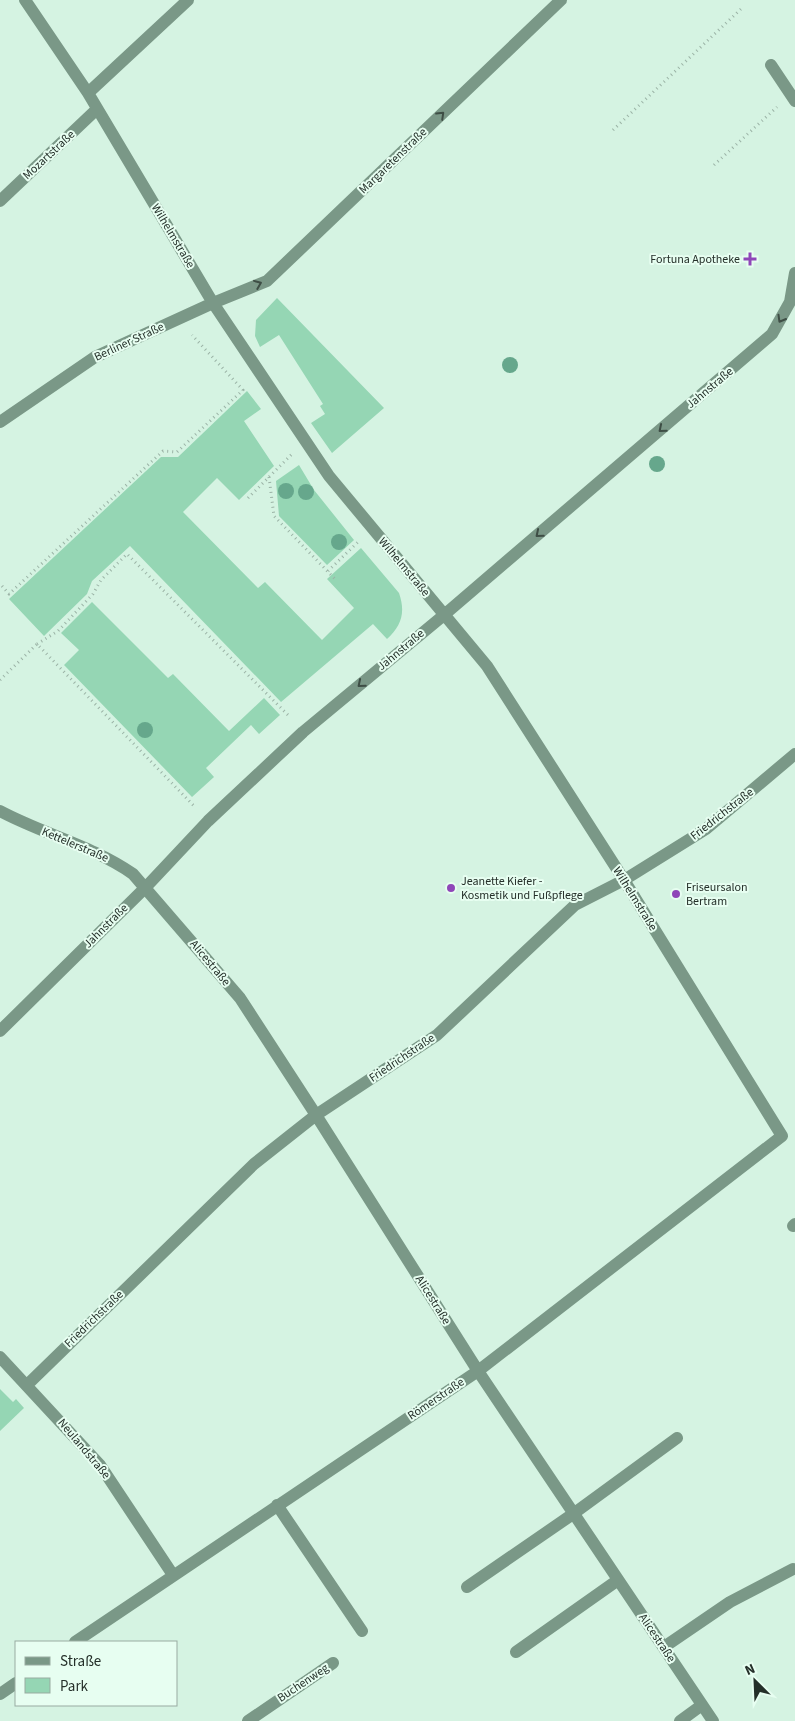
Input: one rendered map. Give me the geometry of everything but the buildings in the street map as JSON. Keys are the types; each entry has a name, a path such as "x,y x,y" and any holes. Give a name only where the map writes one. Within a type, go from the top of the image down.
{"street":[{"name":"Wilhelmstraße","path":"25,0 98,109 213,303 329,476 487,666 624,880 782,1136"},
{"path":"88,93 188,0"},
{"name":"Margaretenstraße","path":"213,303 267,281 561,0"},
{"path":"771,65 792,98"},
{"name":"Mozartstraße","path":"0,201 98,109"},
{"name":"Jahnstraße","path":"0,1030 146,887 208,821 303,732 444,615 772,334 790,302 795,273"},
{"name":"Berliner Straße","path":"2,418 95,357 213,303"},
{"name":"Friedrichstraße","path":"27,1385 254,1164 316,1115 437,1035 575,905 624,880 706,829 795,754"},
{"name":"Kettelerstraße","path":"0,811 16,820 117,863 133,874 146,887"},
{"name":"Alicestraße","path":"146,887 240,998 478,1371 713,1721"},
{"name":"Römerstraße","path":"76,1641 478,1371 782,1136"},
{"name":"Neulandstraße","path":"0,1357 100,1465 172,1575"},
{"path":"467,1587 573,1514 677,1438"},
{"path":"277,1505 362,1631"},
{"path":"664,1648 730,1602 793,1569"},
{"path":"516,1652 618,1580"},
{"name":"Buchenweg","path":"248,1721 333,1663"},
{"path":"0,1694 15,1684"},
{"path":"680,1721 702,1705"}],"path":[{"path":"613,130 741,9"},
{"path":"714,165 792,98"},
{"path":"2,586 9,594 163,451 177,452 243,390 177,319"},
{"path":"248,498 305,441"},
{"path":"269,477 274,516 335,579"},
{"path":"328,571 372,529"},
{"path":"0,680 37,644 58,631 93,594 101,580 127,554 276,703"},
{"path":"37,644 183,795"}],"green space":[{"path":"277,298 384,408 332,453 311,423 325,414 320,406 323,404 279,335 260,347 255,336 256,320"},
{"path":"247,391 261,409 244,421 274,466 239,500 217,478 183,512 258,588 265,582 322,640 354,608 327,579 361,548 399,593 402,607 401,619 392,634 387,639 373,624 281,702 130,546 92,581 87,594 44,636 9,599 161,457 178,457"},
{"path":"299,465 314,490 354,540 327,565 279,516 276,481"},
{"path":"92,602 168,678 173,674 229,731 264,698 280,715 259,734 251,725 206,768 214,777 192,797 64,665 79,650 61,633"},
{"path":"0,1389 13,1402 16,1399 24,1408 0,1431"}],"place":[{"name":"Fortuna Apotheke","path":"750,259"},
{"name":"Jeanette Kiefer - Kosmetik und Fußpflege","path":"451,888"},
{"name":"Friseursalon Bertram","path":"676,894"}]}
